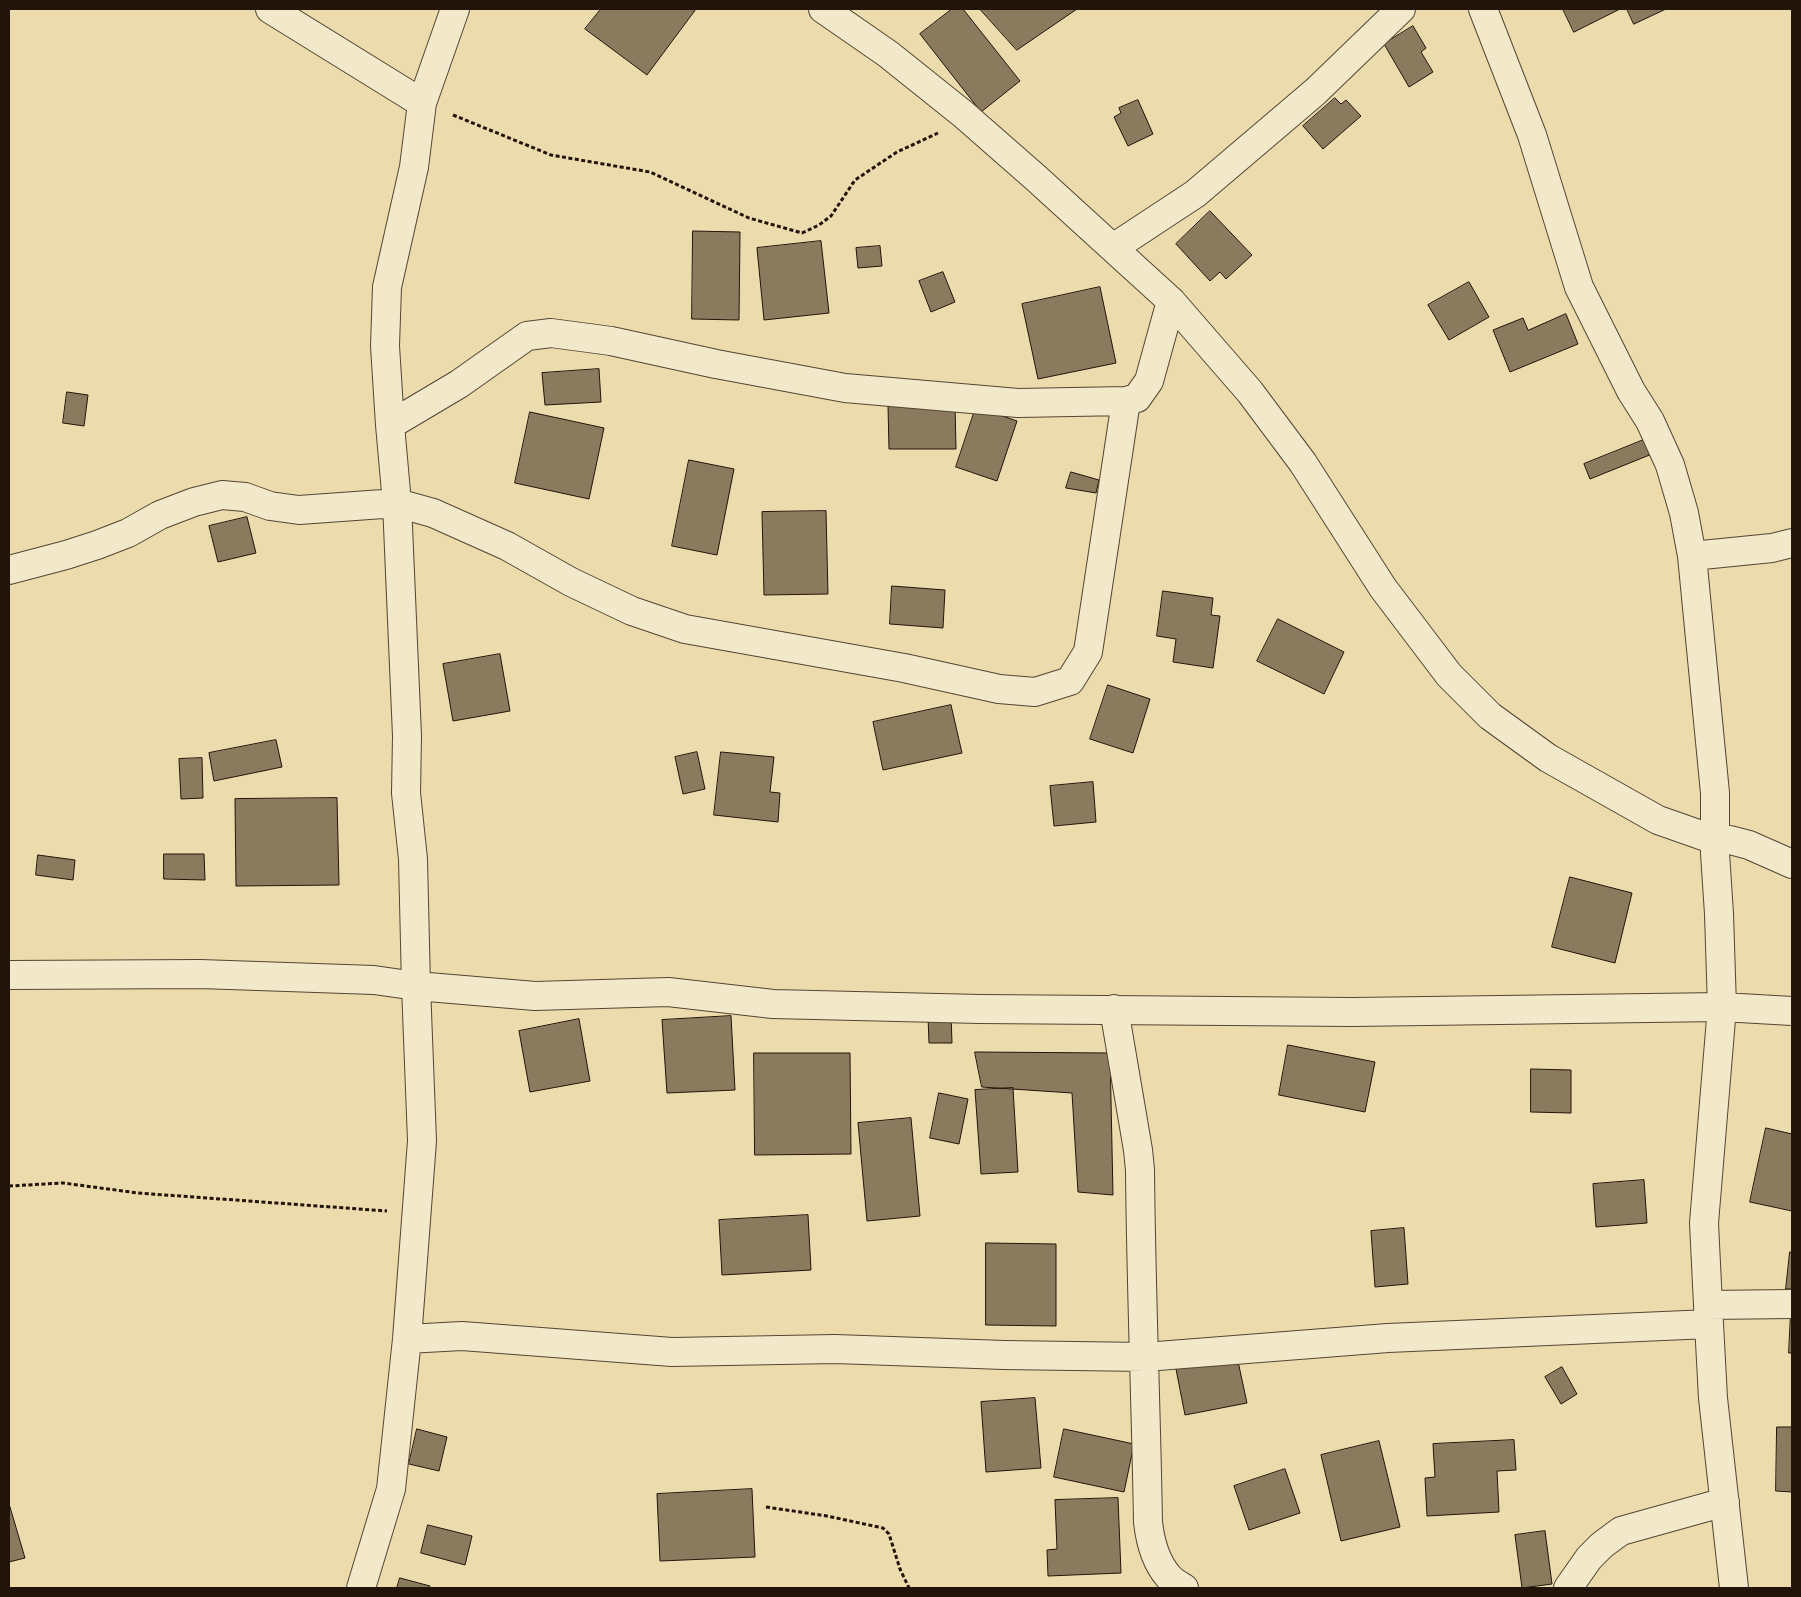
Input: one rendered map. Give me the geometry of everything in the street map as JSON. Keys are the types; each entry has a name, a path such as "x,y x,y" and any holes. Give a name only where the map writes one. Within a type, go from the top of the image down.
{"street":[{"path":"270,9 422,103"},
{"path":"361,1588 391,1489 407,1339 422,1141 413,859 406,793 407,736 397,503 385,346 388,287 414,167 422,103 455,9"},
{"path":"823,9 888,54 963,114 1171,301 1250,392 1303,463 1383,588 1449,675 1490,716 1548,758 1658,820 1716,840 1730,840 1749,845 1792,864"},
{"path":"1113,248 1195,194 1315,92 1401,9"},
{"path":"1483,9 1532,135 1579,287 1631,391 1650,421 1670,465 1684,513 1692,556 1715,792 1722,1006 1704,1223 1713,1398 1734,1588"},
{"path":"390,425 459,384 504,350 527,336 551,333 611,341 716,364 844,388 1018,402 1126,401 1137,398 1149,381 1171,301"},
{"path":"9,570 97,545 128,533 160,515 194,502 222,495 245,497 270,506 299,510 397,503 433,513 507,546 571,582 632,611 685,629 904,668 998,689 1035,692 1070,681 1088,652 1126,401"},
{"path":"1692,556 1772,548 1792,543"},
{"path":"9,976 200,974 374,980 416,986 535,996 668,992 773,1004 1352,1012 1722,1006 1792,1011"},
{"path":"1114,1010 1137,1141 1140,1170 1148,1522 1150,1539 1169,1577 1184,1588"},
{"path":"407,1339 462,1336 672,1352 835,1348 1145,1357 1708,1314 1792,1304"},
{"path":"1568,1588 1589,1558 1602,1545 1621,1531 1725,1502"}],"path":[{"path":"422,103 551,155 650,172 749,218 802,233 819,225 831,216 856,180 897,152 939,132 963,114"},
{"path":"9,1186 63,1183 138,1192 417,1214"},
{"path":"766,1507 827,1516 883,1528 889,1534 900,1569 909,1588"}],"building":[{"path":"601,9 696,9 647,75 585,29"},
{"path":"952,9 963,9 1020,81 981,112 920,34"},
{"path":"980,9 1077,9 1017,50"},
{"path":"1563,9 1620,9 1574,32"},
{"path":"1627,9 1666,9 1634,24"},
{"path":"1413,26 1426,48 1421,52 1433,72 1409,87 1384,44"},
{"path":"1335,98 1341,104 1346,100 1361,116 1323,149 1303,126"},
{"path":"1138,100 1153,134 1128,146 1114,117 1121,113 1119,108"},
{"path":"1210,211 1252,255 1226,279 1220,272 1210,281 1176,244"},
{"path":"693,231 740,232 739,320 692,319"},
{"path":"821,241 829,313 764,320 757,248"},
{"path":"880,246 882,266 858,268 856,248"},
{"path":"943,272 955,302 931,312 919,281"},
{"path":"1469,282 1489,317 1449,340 1428,305"},
{"path":"1100,287 1116,363 1038,379 1022,304"},
{"path":"1566,314 1578,344 1510,372 1493,330 1523,318 1528,330"},
{"path":"599,369 601,402 545,405 542,373"},
{"path":"67,392 88,395 84,426 63,423"},
{"path":"955,404 956,449 889,449 888,405"},
{"path":"976,407 1017,421 997,481 956,467"},
{"path":"530,412 604,428 589,499 515,483"},
{"path":"1651,437 1657,452 1590,479 1584,464"},
{"path":"689,460 734,469 717,555 672,546"},
{"path":"1071,472 1099,480 1096,493 1066,488"},
{"path":"826,511 828,594 764,595 762,512"},
{"path":"247,517 256,553 218,562 209,526"},
{"path":"892,586 945,590 943,628 890,624"},
{"path":"1163,591 1213,598 1211,615 1220,616 1213,668 1173,662 1176,639 1157,636"},
{"path":"1278,619 1344,652 1324,694 1257,661"},
{"path":"500,654 510,711 453,721 443,664"},
{"path":"1108,685 1150,699 1133,753 1090,739"},
{"path":"951,705 962,753 883,770 873,722"},
{"path":"276,740 282,767 214,781 209,753"},
{"path":"697,752 705,789 683,794 675,757"},
{"path":"721,752 774,757 770,792 780,793 778,822 714,815"},
{"path":"202,758 203,798 181,799 179,759"},
{"path":"1093,782 1096,822 1054,826 1050,786"},
{"path":"337,798 339,885 236,886 235,799"},
{"path":"164,854 204,854 205,880 164,879"},
{"path":"38,855 75,860 73,880 36,875"},
{"path":"1570,877 1632,893 1615,963 1552,947"},
{"path":"951,1015 952,1043 929,1043 928,1016"},
{"path":"731,1016 735,1090 667,1093 662,1020"},
{"path":"579,1019 590,1081 530,1092 519,1031"},
{"path":"1288,1045 1375,1062 1365,1112 1279,1095"},
{"path":"975,1052 1110,1053 1113,1195 1078,1192 1072,1093 982,1087"},
{"path":"754,1053 850,1053 851,1154 755,1155"},
{"path":"1531,1069 1571,1070 1571,1113 1531,1112"},
{"path":"1013,1088 1018,1172 981,1174 975,1090"},
{"path":"939,1093 968,1099 959,1144 930,1138"},
{"path":"911,1118 920,1216 867,1221 858,1123"},
{"path":"1766,1128 1792,1134 1792,1211 1750,1202"},
{"path":"1644,1180 1647,1223 1596,1227 1593,1184"},
{"path":"808,1215 811,1270 722,1275 719,1220"},
{"path":"1404,1228 1408,1284 1375,1287 1371,1231"},
{"path":"986,1243 1056,1244 1056,1326 986,1325"},
{"path":"1790,1252 1792,1253 1792,1289 1786,1289"},
{"path":"1791,1312 1792,1353 1789,1353"},
{"path":"1236,1352 1247,1403 1185,1415 1175,1364"},
{"path":"1562,1367 1577,1394 1561,1404 1545,1377"},
{"path":"1035,1398 1041,1468 986,1472 981,1402"},
{"path":"1777,1427 1792,1427 1792,1492 1776,1491"},
{"path":"417,1429 447,1437 439,1471 409,1464"},
{"path":"1064,1429 1134,1444 1124,1492 1054,1477"},
{"path":"1514,1440 1516,1470 1497,1471 1499,1512 1427,1516 1425,1478 1435,1477 1433,1444"},
{"path":"1379,1441 1400,1527 1341,1541 1321,1455"},
{"path":"1285,1469 1300,1513 1249,1530 1234,1486"},
{"path":"752,1489 755,1557 660,1561 657,1494"},
{"path":"1118,1498 1121,1573 1048,1576 1047,1550 1057,1549 1055,1500"},
{"path":"9,1508 25,1558 9,1562"},
{"path":"428,1525 472,1536 465,1565 421,1553"},
{"path":"1545,1531 1552,1584 1522,1588 1515,1535"},
{"path":"400,1578 430,1586 429,1588 397,1588"}]}
